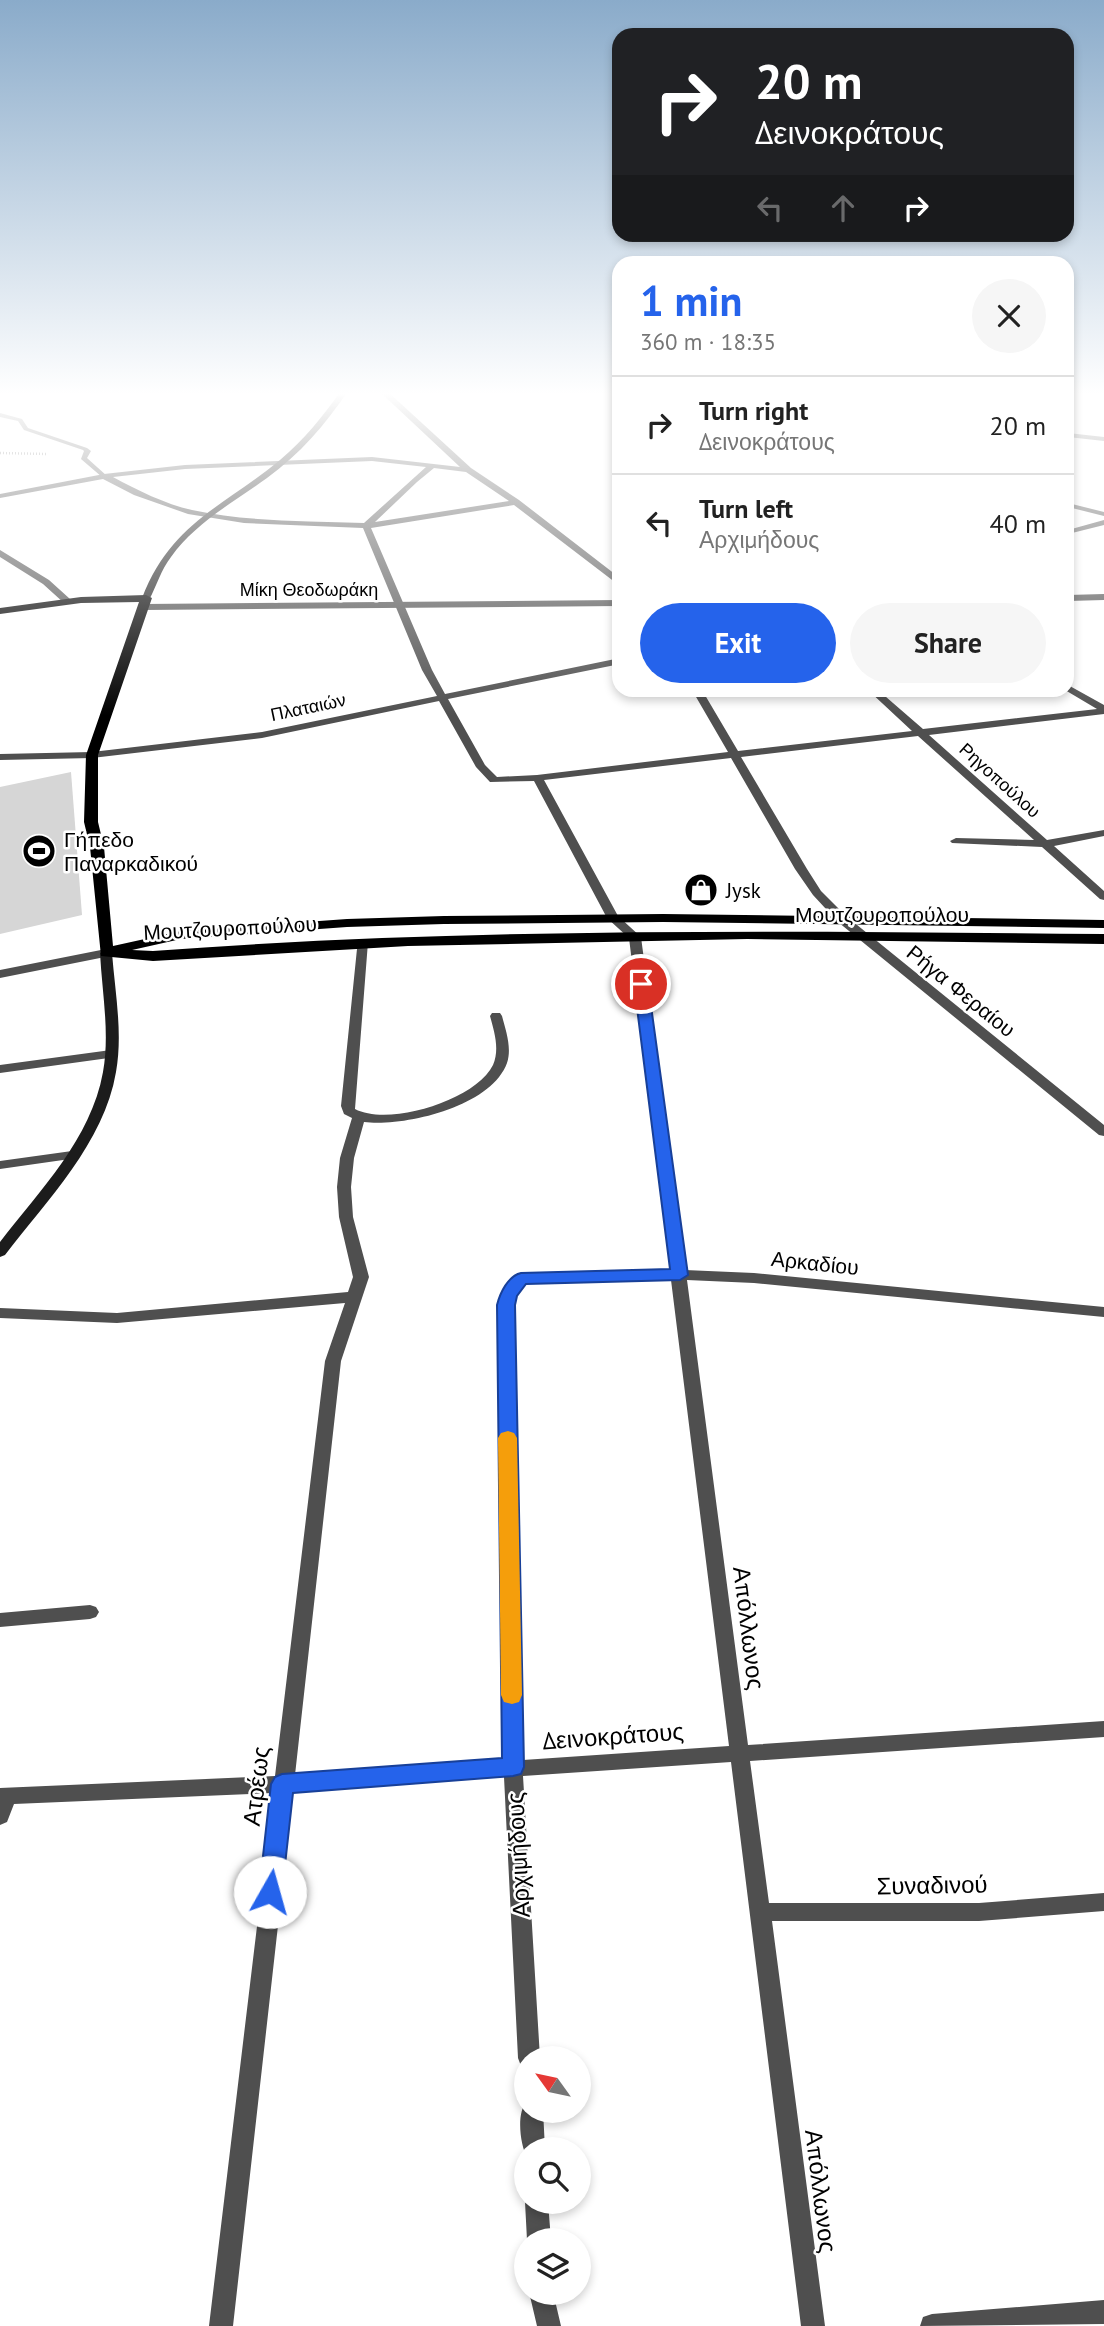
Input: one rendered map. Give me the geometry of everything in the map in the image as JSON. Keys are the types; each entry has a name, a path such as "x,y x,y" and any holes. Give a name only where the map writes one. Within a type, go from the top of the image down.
{"main road":[{"path":"0,1252 72,1155 101,1102 111,1054 97,846 91,822 92,755 160,566 188,531 230,500"},
{"name":"Μίκη Θεοδωράκη","path":"0,611 67,601 145,602"},
{"name":"Μίκη Θεοδωράκη","path":"0,618 80,607 145,602"},
{"name":"Μουτζουροπούλου","path":"106,953 155,939 255,929 431,921 612,918 842,919 1104,924"},
{"name":"Μουτζουροπούλου","path":"106,953 153,956 362,942 635,937 862,935 1104,939"}],"street":[{"path":"156,500 206,517 366,526 516,502"},
{"path":"366,526 394,500"},
{"path":"512,500 612,577"},
{"path":"1074,506 1104,514"},
{"path":"1074,530 1104,522"},
{"path":"366,526 427,670 481,767 491,779 499,781 1104,710"},
{"path":"0,553 46,582 67,601"},
{"path":"1074,590 1104,589"},
{"name":"Μίκη Θεοδωράκη","path":"397,602 612,595"},
{"path":"1074,598 1104,597"},
{"name":"Μίκη Θεοδωράκη","path":"145,602 612,603"},
{"name":"Πλαταιών","path":"0,757 92,755 262,735 612,663"},
{"path":"1074,692 1104,710"},
{"name":"Ρήγα Φεραίου","path":"701,697 808,881 842,919 1104,1132"},
{"name":"Ρηγοπούλου","path":"881,697 1104,897"},
{"path":"537,778 612,918 635,937"},
{"path":"956,841 1046,844 1104,833"},
{"name":"Απόλλωνος","path":"635,937 813,2326"},
{"path":"362,942 348,1106 349,1111 359,1118 380,1121 416,1115 470,1094 487,1082 498,1068 502,1054 496,1016"},
{"path":"0,974 106,953"},
{"path":"0,1069 111,1054"},
{"name":"Ατρέως","path":"221,2326 333,1361 361,1277 346,1217 344,1187 347,1158 359,1118"},
{"path":"0,1165 72,1155"},
{"name":"Αρκαδίου","path":"521,1278 680,1275 754,1278 1104,1312"},
{"name":"Αρχιμήδους","path":"521,1278 508,1295 506,1305 513,1767 528,2046"},
{"path":"0,1313 117,1318 354,1297"},
{"path":"0,1620 90,1612"},
{"name":"Δεινοκράτους","path":"4,1796 282,1784 1104,1729"},
{"path":"0,1816 4,1796"},
{"name":"Συναδινού","path":"761,1912 979,1912 1104,1902"},
{"path":"544,2305 549,2326"},
{"path":"932,2326 1104,2312"}],"shaded area":[{"name":"Γήπεδο Παναρκαδικού","path":"71,772 82,915 0,934 0,787"}],"slow traffic":[{"path":"508,1438 512,1695"}],"place":[{"name":"Γήπεδο Παναρκαδικού","path":"39,851"},
{"name":"Jysk","path":"701,890"}],"route":[{"path":"270,1892 282,1784 513,1767 506,1305 508,1295 521,1278 680,1275 641,984"}]}
